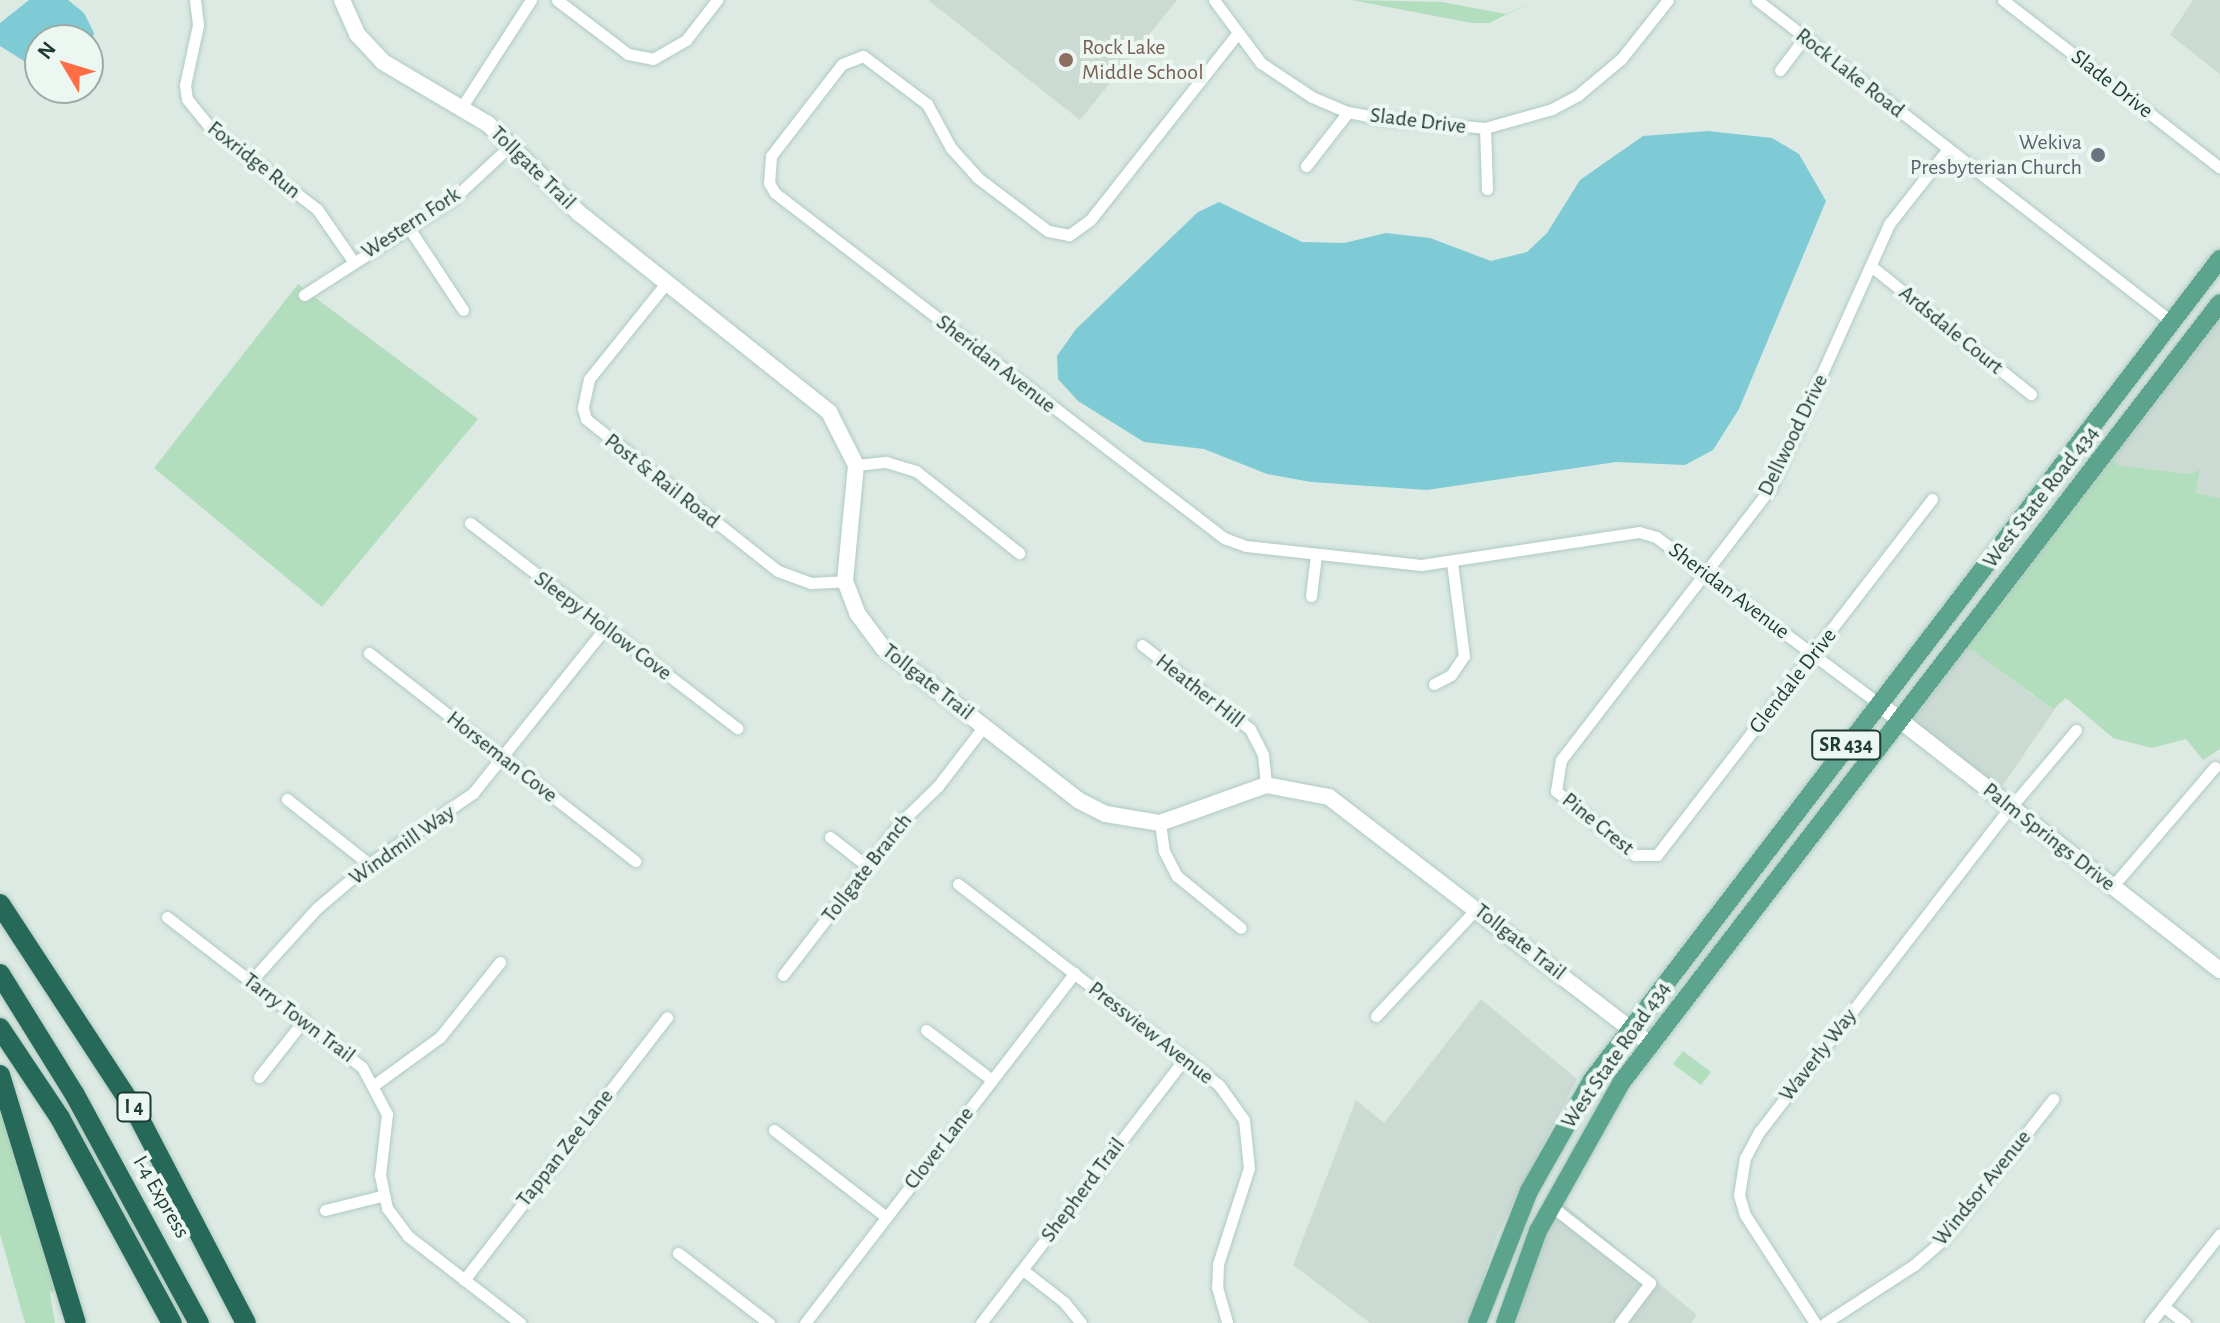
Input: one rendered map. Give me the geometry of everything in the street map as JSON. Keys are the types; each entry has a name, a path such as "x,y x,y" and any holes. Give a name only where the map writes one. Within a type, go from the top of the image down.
{"highway":[{"name":"I 4","path":"0,904 135,1110 246,1323"},
{"name":"I-4 Express","path":"0,974 98,1136 199,1323"},
{"path":"0,1028 60,1118 172,1323"},
{"path":"0,1075 76,1323"}],"main road":[{"name":"SR 434","path":"1477,1323 1535,1179 1574,1109 1629,1029 2220,259"},
{"name":"West State Road 434","path":"1505,1323 1550,1205 1592,1127 1650,1044 2220,303"}],"street":[{"name":"Foxridge Run","path":"195,0 198,25 185,85 187,99 210,127 317,209 353,261"},
{"name":"Tollgate Trail","path":"342,0 357,34 383,62 463,105 512,144 579,213 818,399 838,424 856,465 845,581 857,613 875,640 1092,808 1129,821 1160,823 1266,785 1314,791 1342,804 1650,1044"},
{"path":"463,105 531,0"},
{"path":"557,0 628,54 653,59 686,40 717,0"},
{"name":"Slade Drive","path":"1214,0 1237,34 1282,79 1348,112 1485,128 1552,109 1578,95 1621,59 1668,0"},
{"name":"Rock Lake Road","path":"1757,0 2172,322"},
{"name":"Slade Drive","path":"2003,0 2220,168"},
{"name":"Sheridan Avenue","path":"1237,34 1090,220 1069,235 1048,231 978,178 951,148 927,104 863,56 842,64 771,156 767,173 775,193 1224,538 1246,546 1316,555 1452,562 1639,532 1656,537 1878,703"},
{"path":"1780,70 1805,37"},
{"path":"1306,166 1348,112"},
{"path":"1485,128 1487,189"},
{"name":"Western Fork","path":"304,295 452,200 512,144"},
{"name":"Dellwood Drive","path":"1554,781 1561,760 1706,573 1782,468 1889,224 1948,149"},
{"path":"409,228 463,310"},
{"name":"Ardsdale Court","path":"1871,266 2031,394"},
{"name":"Post & Rail Road","path":"667,282 589,379 583,408 586,419 778,571 811,583 845,581"},
{"path":"856,465 886,462 916,471 1019,553"},
{"name":"Glendale Drive","path":"1650,858 1667,845 1932,499"},
{"name":"Sleepy Hollow Cove","path":"470,523 737,728"},
{"path":"1311,596 1316,555"},
{"path":"1434,684 1451,675 1464,656 1452,562"},
{"name":"Windmill Way","path":"251,981 317,908 369,864 454,811 503,758 605,628"},
{"name":"Heather Hill","path":"1142,645 1250,729 1263,755 1266,785"},
{"name":"Horseman Cove","path":"369,653 635,861"},
{"name":"Palm Springs Drive","path":"1878,703 2220,970"},
{"name":"Tollgate Branch","path":"783,975 867,866 984,726"},
{"name":"Waverly Way","path":"1815,1323 1745,1215 1739,1195 1745,1158 1759,1132 2011,807 2076,730"},
{"path":"2112,887 2215,767"},
{"name":"Pine Crest","path":"1554,781 1562,799 1635,855 1650,858"},
{"path":"287,799 369,864"},
{"path":"1160,823 1164,851 1177,876 1241,928"},
{"path":"830,837 867,866"},
{"name":"Pressview Avenue","path":"958,884 1185,1058 1232,1100 1249,1134 1249,1168 1218,1264 1217,1287 1227,1323"},
{"path":"1376,1016 1477,908"},
{"name":"Tarry Town Trail","path":"167,917 348,1053 374,1085 387,1114 381,1196"},
{"path":"374,1085 440,1037 500,962"},
{"name":"Clover Lane","path":"805,1323 1075,973"},
{"name":"Tappan Zee Lane","path":"464,1280 667,1017"},
{"path":"259,1077 304,1020"},
{"path":"926,1030 992,1080"},
{"name":"Shepherd Trail","path":"981,1323 1185,1058"},
{"name":"Windsor Avenue","path":"1825,1323 1914,1265 1943,1240 2053,1099"},
{"path":"774,1130 886,1217"},
{"path":"325,1210 381,1196 408,1236 520,1323"},
{"path":"1550,1205 1650,1283 1620,1323"},
{"path":"2150,1323 2220,1234"},
{"path":"678,1253 769,1323"},
{"path":"1023,1270 1064,1302 1081,1323"},
{"path":"2163,1306 2185,1323"}],"shaded area":[{"name":"Rock Lake Middle School","path":"928,0 1177,0 1080,120"},
{"path":"2193,0 2220,0 2220,74 2170,35"},
{"path":"2220,313 2220,498 2196,493 2200,469 2190,474 2118,465 2110,457"},
{"path":"1964,645 2052,709 2059,703 1999,791 1908,718"},
{"path":"1481,999 1577,1079 1498,1233 1469,1323 1370,1323 1293,1265 1356,1100 1384,1123"},
{"path":"1559,1200 1650,1276 1557,1204"},
{"path":"1553,1213 1643,1283 1613,1323 1511,1323"},
{"path":"1658,1282 1697,1315 1691,1323 1627,1323"}],"green space":[{"path":"1351,0 1442,2 1506,14 1530,3 1489,23 1472,23"},
{"path":"298,284 304,289 297,294 303,302 313,296 478,419 322,607 154,468"},
{"path":"2110,457 2118,465 2190,474 2200,469 2196,493 2220,498 2220,749 2203,760 2186,739 2152,748 2113,738 2066,698 2053,709 1964,645"},
{"path":"1683,1051 1711,1072 1701,1085 1673,1064"},
{"path":"0,1093 61,1287 50,1293 55,1323 25,1323 0,1234"}],"water":[{"path":"29,0 68,0 84,13 90,24 24,24 24,61 0,46 0,23"},
{"path":"1708,131 1772,138 1799,154 1826,201 1739,409 1713,450 1685,465 1616,462 1427,490 1311,482 1267,474 1204,449 1144,442 1078,401 1058,379 1057,356 1076,329 1198,212 1219,202 1302,242 1344,243 1386,233 1430,238 1491,261 1527,252 1547,233 1580,180 1643,136"}],"place":[{"name":"Rock Lake Middle School","path":"1066,60"},
{"name":"Wekiva Presbyterian Church","path":"2098,155"}]}
